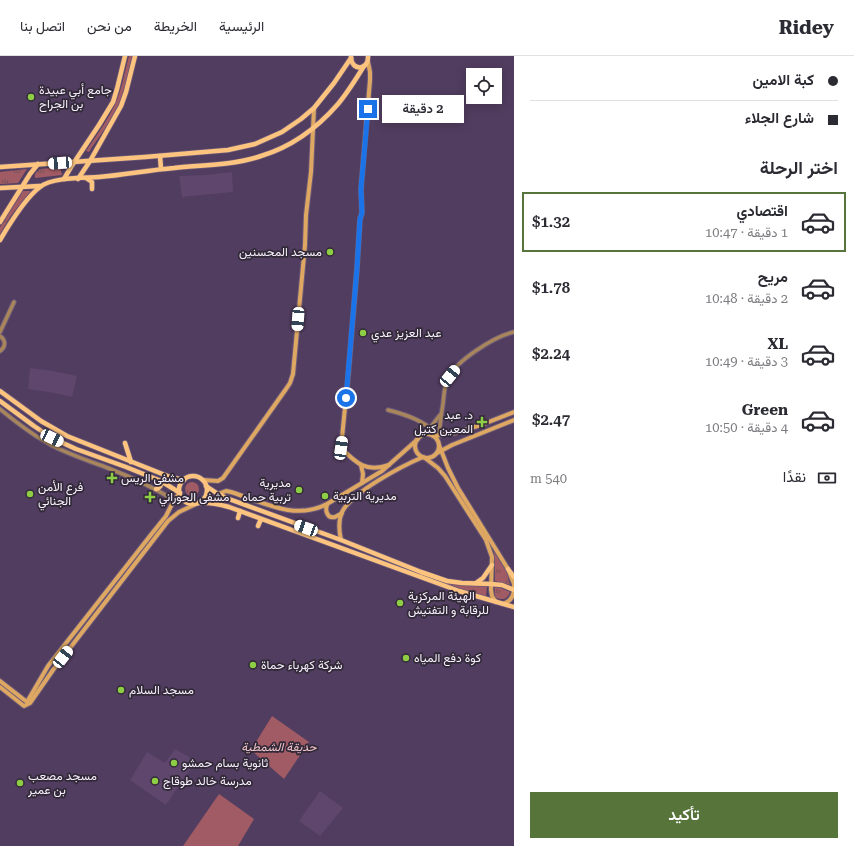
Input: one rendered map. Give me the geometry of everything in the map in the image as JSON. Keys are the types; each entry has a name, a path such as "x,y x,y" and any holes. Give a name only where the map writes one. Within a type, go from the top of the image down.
{"main road":[{"path":"64,179 113,102 125,56"},
{"path":"78,178 90,161 121,106 136,56"},
{"path":"368,56 370,80 361,189 362,213 360,219 341,448 361,465 372,468 389,465"},
{"path":"351,57 351,61 354,65 359,68 364,66"},
{"path":"0,167 228,150 255,144 282,132 314,108 334,83 351,57"},
{"path":"0,188 40,186 64,179 100,177 161,169 235,162 261,156 290,143 313,128 338,104 368,62"},
{"path":"0,681 27,702 48,666 166,516 174,500 180,493 180,486 184,480 195,476 203,480 218,481 223,478 290,384 294,374 305,245 306,215 310,187 314,108"},
{"path":"160,156 161,169"},
{"path":"0,222 30,174 38,164"},
{"path":"84,178 89,179 92,182 92,189"},
{"path":"0,240 12,220 40,186"},
{"path":"0,391 47,425 67,436 170,477 184,480"},
{"path":"0,401 52,438 76,449 161,481 180,493 182,497 189,502 209,502 240,511 459,591 514,607"},
{"path":"433,436 455,433 514,412"},
{"path":"436,453 514,420"},
{"path":"218,494 226,491 231,492 289,511 304,511 320,508 378,473 418,439 427,434 433,436 438,441 448,468 458,488 514,577"},
{"path":"418,439 416,447 420,456 424,457 438,468 445,476 486,540 492,557 490,590 496,602"},
{"path":"125,444 131,462"},
{"path":"327,504 326,511 329,516 336,517 342,513 358,494 408,464 424,457 432,457 439,449 439,445"},
{"path":"361,465 363,474 362,483"},
{"path":"0,687 24,706 30,703 53,670 168,521 183,509 202,501 206,494 206,486 203,480"},
{"path":"156,489 160,487 161,481"},
{"path":"206,486 218,494 243,505 341,540 447,581 502,585 514,590"},
{"path":"238,518 240,511"},
{"path":"341,540 339,526 342,513"},
{"path":"258,526 261,519"},
{"path":"475,583 483,578 492,565"},
{"path":"503,604 509,602 514,594 514,584 508,569"}],"street":[{"path":"0,332 14,302"},
{"path":"439,435 445,388 448,378 466,358 487,343 498,337 514,332"},
{"path":"0,336 3,338 5,344 0,352"},
{"path":"0,409 54,446 156,489 174,500"},
{"path":"388,410 411,417 424,423 430,428"},
{"path":"427,434 441,414"}],"shaded area":[{"path":"232,172 233,192 182,197 179,176"},
{"path":"30,368 77,376 72,397 28,389"},
{"path":"175,749 196,761 166,805 130,780 147,752 165,763"},
{"path":"320,791 343,808 320,836 299,821"}],"green space":[{"path":"129,56 132,56 126,85 117,109 110,122 89,152 86,151 114,106 121,88"},
{"path":"60,167 62,175 35,178 36,172 41,169"},
{"path":"27,169 18,183 0,184 0,172"},
{"path":"23,191 31,191 10,217 0,234 0,227"},
{"path":"192,482 197,484 199,489 197,494 192,496 187,494 185,489 187,484"},
{"path":"211,495 221,501 429,578 450,584 487,586 486,597 448,586 219,503 207,500"},
{"path":"494,551 506,571 510,586 495,581"},
{"path":"495,587 510,592 508,597 504,599 496,598 494,593"},
{"name":"حديقة الشمطية","path":"272,716 309,742 284,779 251,750"},
{"path":"219,794 254,819 238,846 183,846"}],"place":[{"name":"جامع أبي عبيدة بن الجراح","path":"31,97"},
{"name":"مسجد المحسنين","path":"330,252"},
{"name":"عبد العزيز عدي","path":"363,333"},
{"name":"د. عبد المعين كتيل","path":"482,422"},
{"name":"مشفى الريس","path":"112,478"},
{"name":"مديرية تربية حماه","path":"299,490"},
{"name":"فرع الأمن الجنائي","path":"30,494"},
{"name":"مديرية التربية","path":"325,496"},
{"name":"مشفى الحوراني","path":"150,497"},
{"name":"الهيئة المركزية للرقابة و التفتيش","path":"400,603"},
{"name":"كوة دفع المياه","path":"406,658"},
{"name":"شركة كهرباء حماة","path":"253,665"},
{"name":"مسجد السلام","path":"121,690"},
{"name":"ثانوية بسام حمشو","path":"174,763"},
{"name":"مدرسة خالد طوقاج","path":"155,781"},
{"name":"مسجد مصعب بن عمير","path":"20,783"}],"route":[{"path":"346,398 360,219 362,213 361,189 368,109"}]}
